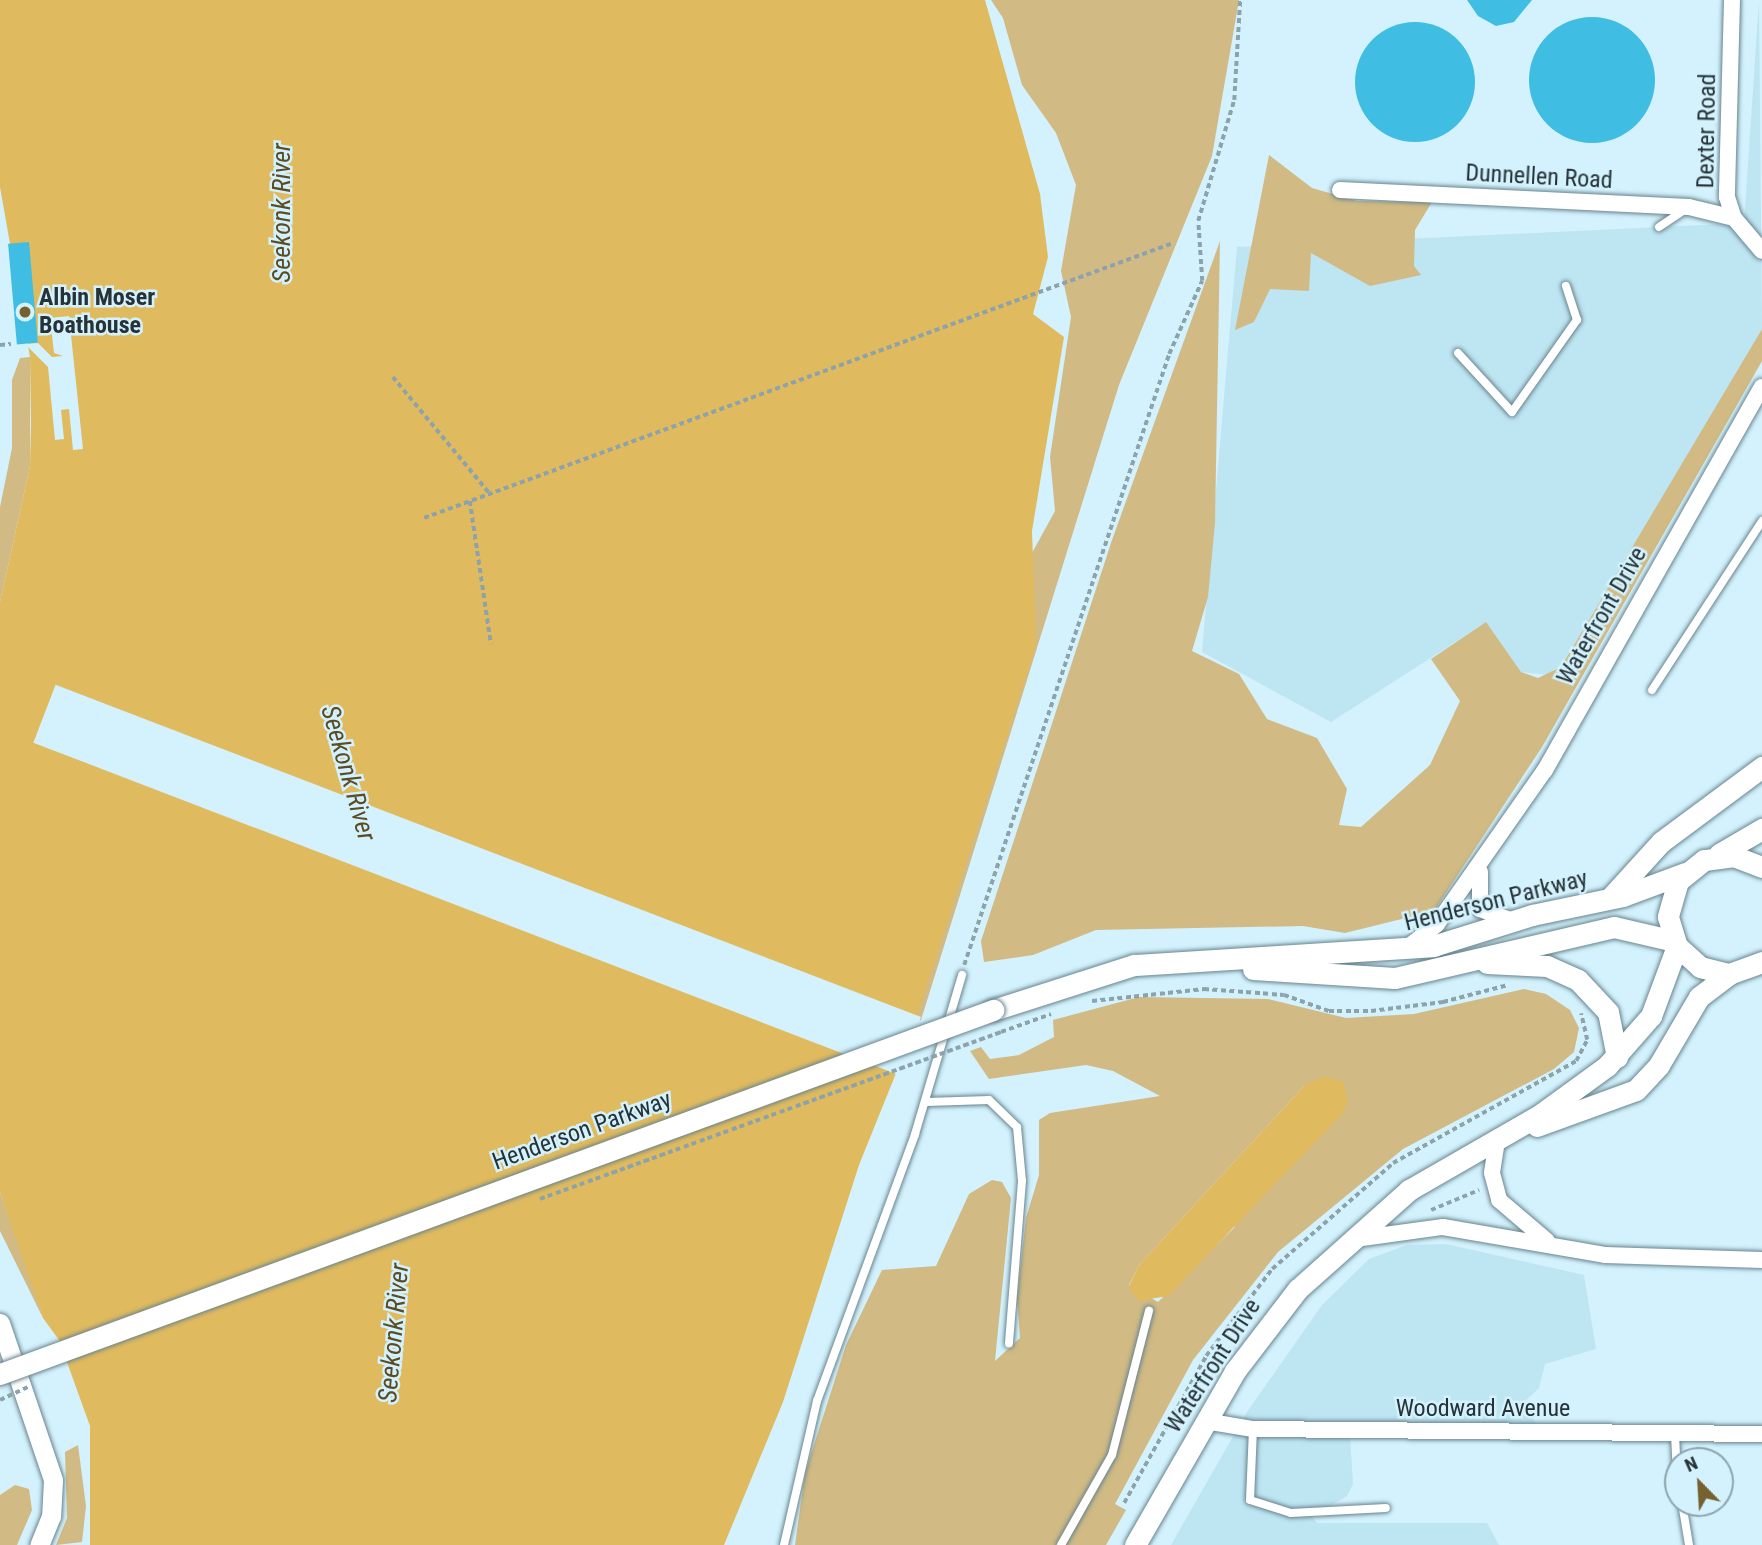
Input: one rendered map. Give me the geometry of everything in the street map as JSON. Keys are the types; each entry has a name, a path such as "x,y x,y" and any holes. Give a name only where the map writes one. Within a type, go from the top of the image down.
{"main road":[{"path":"1608,900 1661,842 1762,767"},
{"name":"Henderson Parkway","path":"0,1374 993,1010 1112,969 1188,961 1400,952 1518,919 1608,900 1685,873 1762,829"},
{"path":"1711,858 1741,857 1762,867"},
{"path":"1675,943 1668,908 1685,873"},
{"name":"Henderson Parkway","path":"1188,961 1361,980 1460,965 1602,928 1637,929 1675,943 1700,967 1762,975"},
{"name":"Waterfront Drive","path":"1135,1545 1205,1421 1276,1315 1345,1242 1409,1190 1497,1141 1617,1057 1651,1016 1675,943"},
{"path":"1734,973 1762,962"},
{"path":"1460,965 1532,963 1578,980 1608,1012 1617,1057"},
{"name":"Waterfront Drive","path":"1497,1141 1636,1090 1665,1057 1694,1004 1734,973"}],"street":[{"name":"Dexter Road","path":"1732,0 1727,197 1734,218 1762,251"},
{"name":"Dunnellen Road","path":"1340,190 1689,208 1734,218"},
{"name":"Waterfront Drive","path":"1400,952 1437,924 1481,866 1549,763 1762,387"},
{"name":"Waterfront Drive","path":"1481,866 1476,891 1480,909 1494,918 1518,919"},
{"path":"1497,1141 1492,1173 1499,1200 1528,1230 1559,1246"},
{"path":"1345,1242 1430,1227 1650,1259 1762,1260"},
{"path":"0,1323 53,1480 51,1516 39,1545"},
{"name":"Woodward Avenue","path":"1205,1421 1253,1429 1762,1434"}],"lane":[{"path":"1660,227 1689,208"},
{"path":"1458,353 1512,412 1577,320 1566,286"},
{"path":"1652,690 1762,521"},
{"path":"784,1545 803,1445 832,1352 926,1102 962,975"},
{"path":"926,1102 989,1100 1017,1127 1023,1181 1009,1343"},
{"path":"1061,1545 1112,1455 1149,1311"},
{"path":"1253,1429 1250,1500 1291,1513 1386,1508"},
{"path":"1675,1434 1676,1447"},
{"path":"1684,1517 1689,1545"}],"path":[{"path":"962,975 1164,366 1202,281 1205,253 1198,221 1234,100 1240,0"},
{"path":"424,518 1173,243"},
{"path":"0,345 11,344"},
{"path":"393,377 490,494"},
{"path":"470,501 491,644"},
{"path":"1088,1002 1193,988 1284,995 1329,1011 1371,1011 1443,1002 1517,983"},
{"path":"1124,1503 1206,1356 1272,1269 1393,1163 1576,1061 1587,1040 1577,1007"},
{"path":"1001,1032 1065,1009"},
{"path":"1425,1217 1483,1187"}],"shaded area":[{"path":"991,0 1239,0 1212,156 1119,385 921,1020 899,1026 1032,553 1055,511 1050,457 1071,317 1061,271 1076,185 1056,133 1022,85 1003,18"},
{"path":"1759,0 1762,329 1571,656 1549,675 1521,672 1485,623 1331,722 1202,652 1237,247 1744,223"},
{"path":"1269,155 1312,188 1357,201 1432,202 1415,230 1414,266 1421,275 1370,286 1311,253 1309,291 1270,289 1254,322 1235,330"},
{"path":"1220,241 1215,523 1208,597 1192,651 1239,674 1267,719 1317,738 1347,789 1339,825 1361,827 1430,765 1460,701 1431,659 1486,622 1521,672 1538,678 1561,667 1762,329 1762,361 1542,747 1434,911 1345,933 1303,926 1096,930 1033,955 984,962 981,941 1112,540"},
{"path":"30,357 30,466 0,602 0,507 12,448 12,380 20,358"},
{"path":"1524,989 1546,994 1570,1010 1579,1028 1574,1052 1554,1069 1403,1149 1278,1252 1193,1360 1115,1504 1126,1510 1106,1545 795,1545 805,1473 846,1345 882,1270 936,1266 969,1194 992,1180 1002,1182 1011,1198 995,1361 1020,1338 1017,1298 1026,1218 1039,1175 1039,1120 1050,1113 1160,1096 1113,1071 1086,1065 989,1079 970,1051 981,1047 990,1059 1019,1055 1054,1037 1053,1020 1139,997 1268,999 1346,1018 1414,1014","holes":["1305,1085 1234,1228 1158,1302 1129,1285 1139,1265"]},
{"path":"0,1192 25,1262 43,1318 0,1231"},
{"path":"1446,1244 1584,1275 1596,1349 1545,1364 1539,1388 1521,1405 1536,1423 1530,1439 1350,1435 1353,1484 1347,1496 1312,1517 1317,1523 1487,1523 1499,1545 1171,1545 1247,1412 1322,1305 1369,1259 1407,1245"},
{"path":"78,1445 86,1506 82,1542 56,1545 67,1518 65,1452"},
{"path":"15,1485 29,1489 32,1510 17,1545 0,1545 0,1495"}],"water":[{"name":"Seekonk River","path":"0,0 985,0 1040,194 1048,257 1033,314 1064,337 1032,531 1036,645 909,1041 859,1165 783,1402 724,1545 90,1545 90,1426 59,1340 43,1318 0,1192 0,602 30,466 31,423 30,357 0,187"},
{"path":"1324,1076 1343,1082 1348,1101 1343,1113 1168,1296 1138,1301 1129,1286 1139,1265 1305,1085"}],"pier":[{"path":"69,316 83,449 73,450 69,409 61,410 64,439 55,440 48,367 25,344 38,343 52,357 63,356 54,353 50,318"},
{"path":"56,685 921,1017 899,1075 33,743"}],"building":[{"path":"1467,0 1532,0 1514,22 1496,26 1478,16"},
{"path":"1592,17 1616,22 1636,36 1650,56 1655,80 1650,104 1636,124 1616,138 1592,143 1568,138 1548,124 1534,104 1529,80 1534,56 1548,36 1568,22"},
{"path":"1415,22 1438,27 1457,40 1470,59 1475,82 1470,105 1457,124 1438,137 1415,142 1392,137 1373,124 1360,105 1355,82 1360,59 1373,40 1392,27"},
{"name":"Albin Moser Boathouse","path":"29,242 38,343 17,344 8,244"}],"place":[{"name":"Albin Moser Boathouse","path":"25,312"}]}
